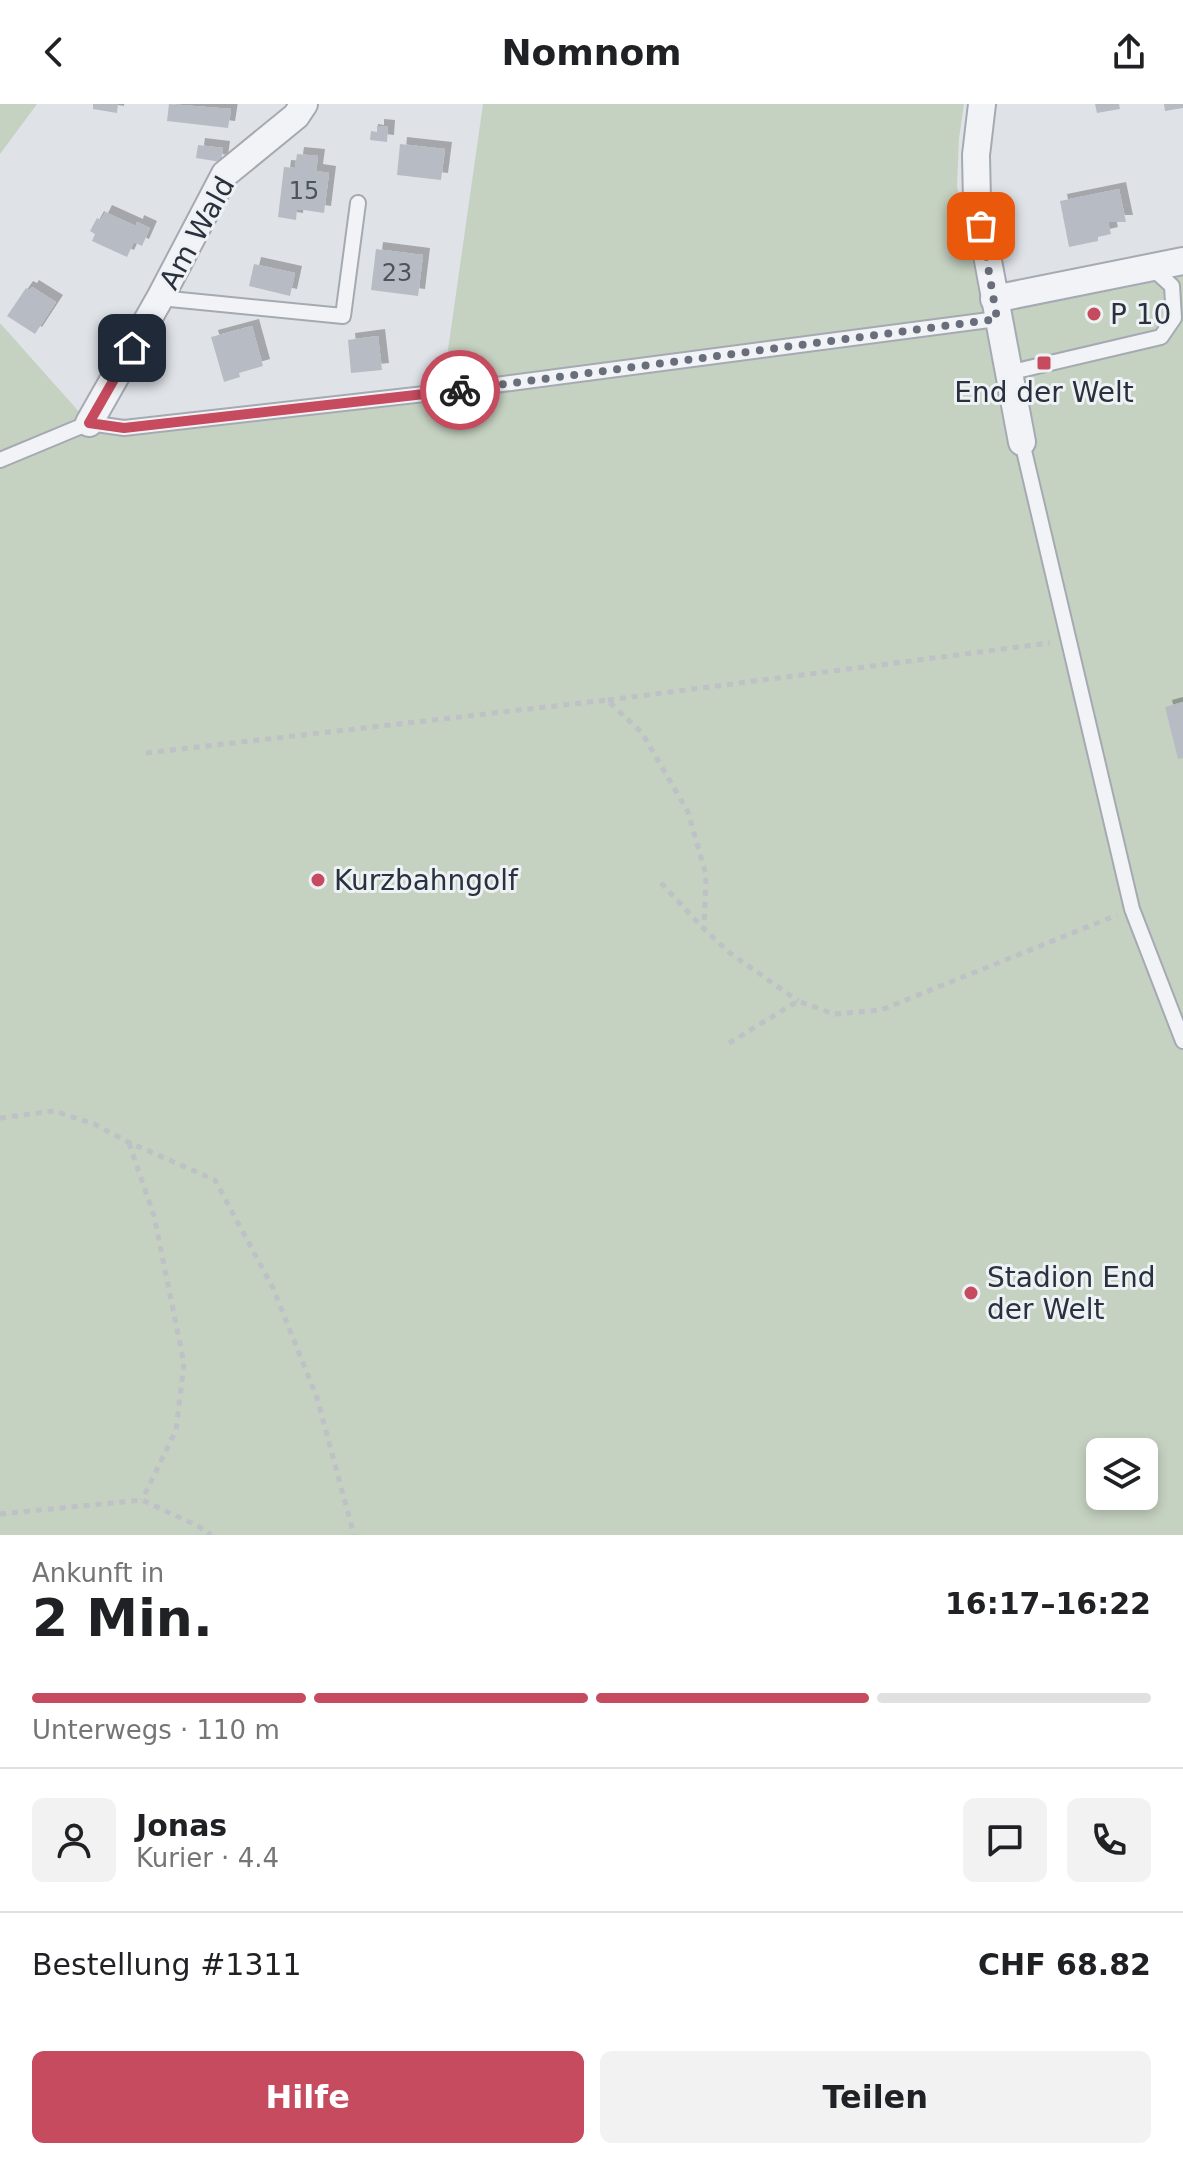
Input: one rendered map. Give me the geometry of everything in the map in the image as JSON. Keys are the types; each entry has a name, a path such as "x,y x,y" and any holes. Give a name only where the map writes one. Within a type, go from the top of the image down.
{"street":[{"name":"Am Wald","path":"89,423 225,174 296,116 304,104"},
{"path":"982,104 976,155 977,202 1022,442"},
{"path":"995,309 1183,261"}],"lane":[{"path":"160,298 343,316 358,203"},
{"path":"1008,373 1161,337 1174,318 1172,286 1151,267"},
{"path":"0,460 89,423 124,428 442,392 995,309"},
{"path":"1022,442 1132,909 1183,1041"}],"path":[{"path":"146,753 607,700 1069,641"},
{"path":"607,700 642,733 688,812 706,875 704,929"},
{"path":"661,883 730,953 798,1001 834,1014 881,1010 1132,909"},
{"path":"729,1043 798,1001"},
{"path":"0,1118 54,1111 94,1124 215,1180 273,1288 317,1398 354,1535"},
{"path":"128,1142 154,1216 184,1363 176,1430 142,1500"},
{"path":"0,1514 142,1500 211,1535"}],"green space":[{"path":"0,104 37,104 0,154"},
{"path":"483,104 964,104 957,186 985,320 994,299 1183,261 1183,1535 0,1535 0,323 89,423 125,428 442,392"}],"building":[{"path":"93,104 118,104 117,113 93,109"},
{"path":"169,104 231,109 228,128 167,121"},
{"path":"1095,104 1119,104 1120,109 1097,113"},
{"path":"1164,104 1183,104 1183,108 1165,111"},
{"path":"377,126 388,127 387,142 370,140 371,131 377,132"},
{"path":"400,144 445,149 441,180 397,175"},
{"path":"198,145 223,148 221,162 196,158"},
{"path":"297,154 318,156 316,171 329,173 324,213 297,209 296,220 278,217 284,167 295,168"},
{"path":"1119,189 1126,222 1108,222 1111,234 1098,237 1098,241 1069,247 1060,201"},
{"path":"105,212 136,226 137,222 150,228 142,246 134,242 127,257 92,241 95,234 90,231 97,218 101,220"},
{"path":"376,249 423,255 418,296 371,290"},
{"path":"254,264 295,273 290,296 249,286"},
{"path":"32,287 56,302 35,334 7,316 26,288 30,290"},
{"path":"252,326 263,366 239,373 240,377 224,382 211,337"},
{"path":"378,336 382,370 351,373 348,340"},
{"path":"1183,702 1183,758 1178,759 1165,707"}],"way so far":[{"path":"460,390 997,319 981,226"}],"place":[{"name":"P 10","path":"1094,314"},
{"name":"End der Welt","path":"1044,363"},
{"name":"Kurzbahngolf","path":"318,880"},
{"name":"Stadion End der Welt","path":"971,1293"}],"route":[{"path":"132,348 89,423 124,428 460,390"}]}
